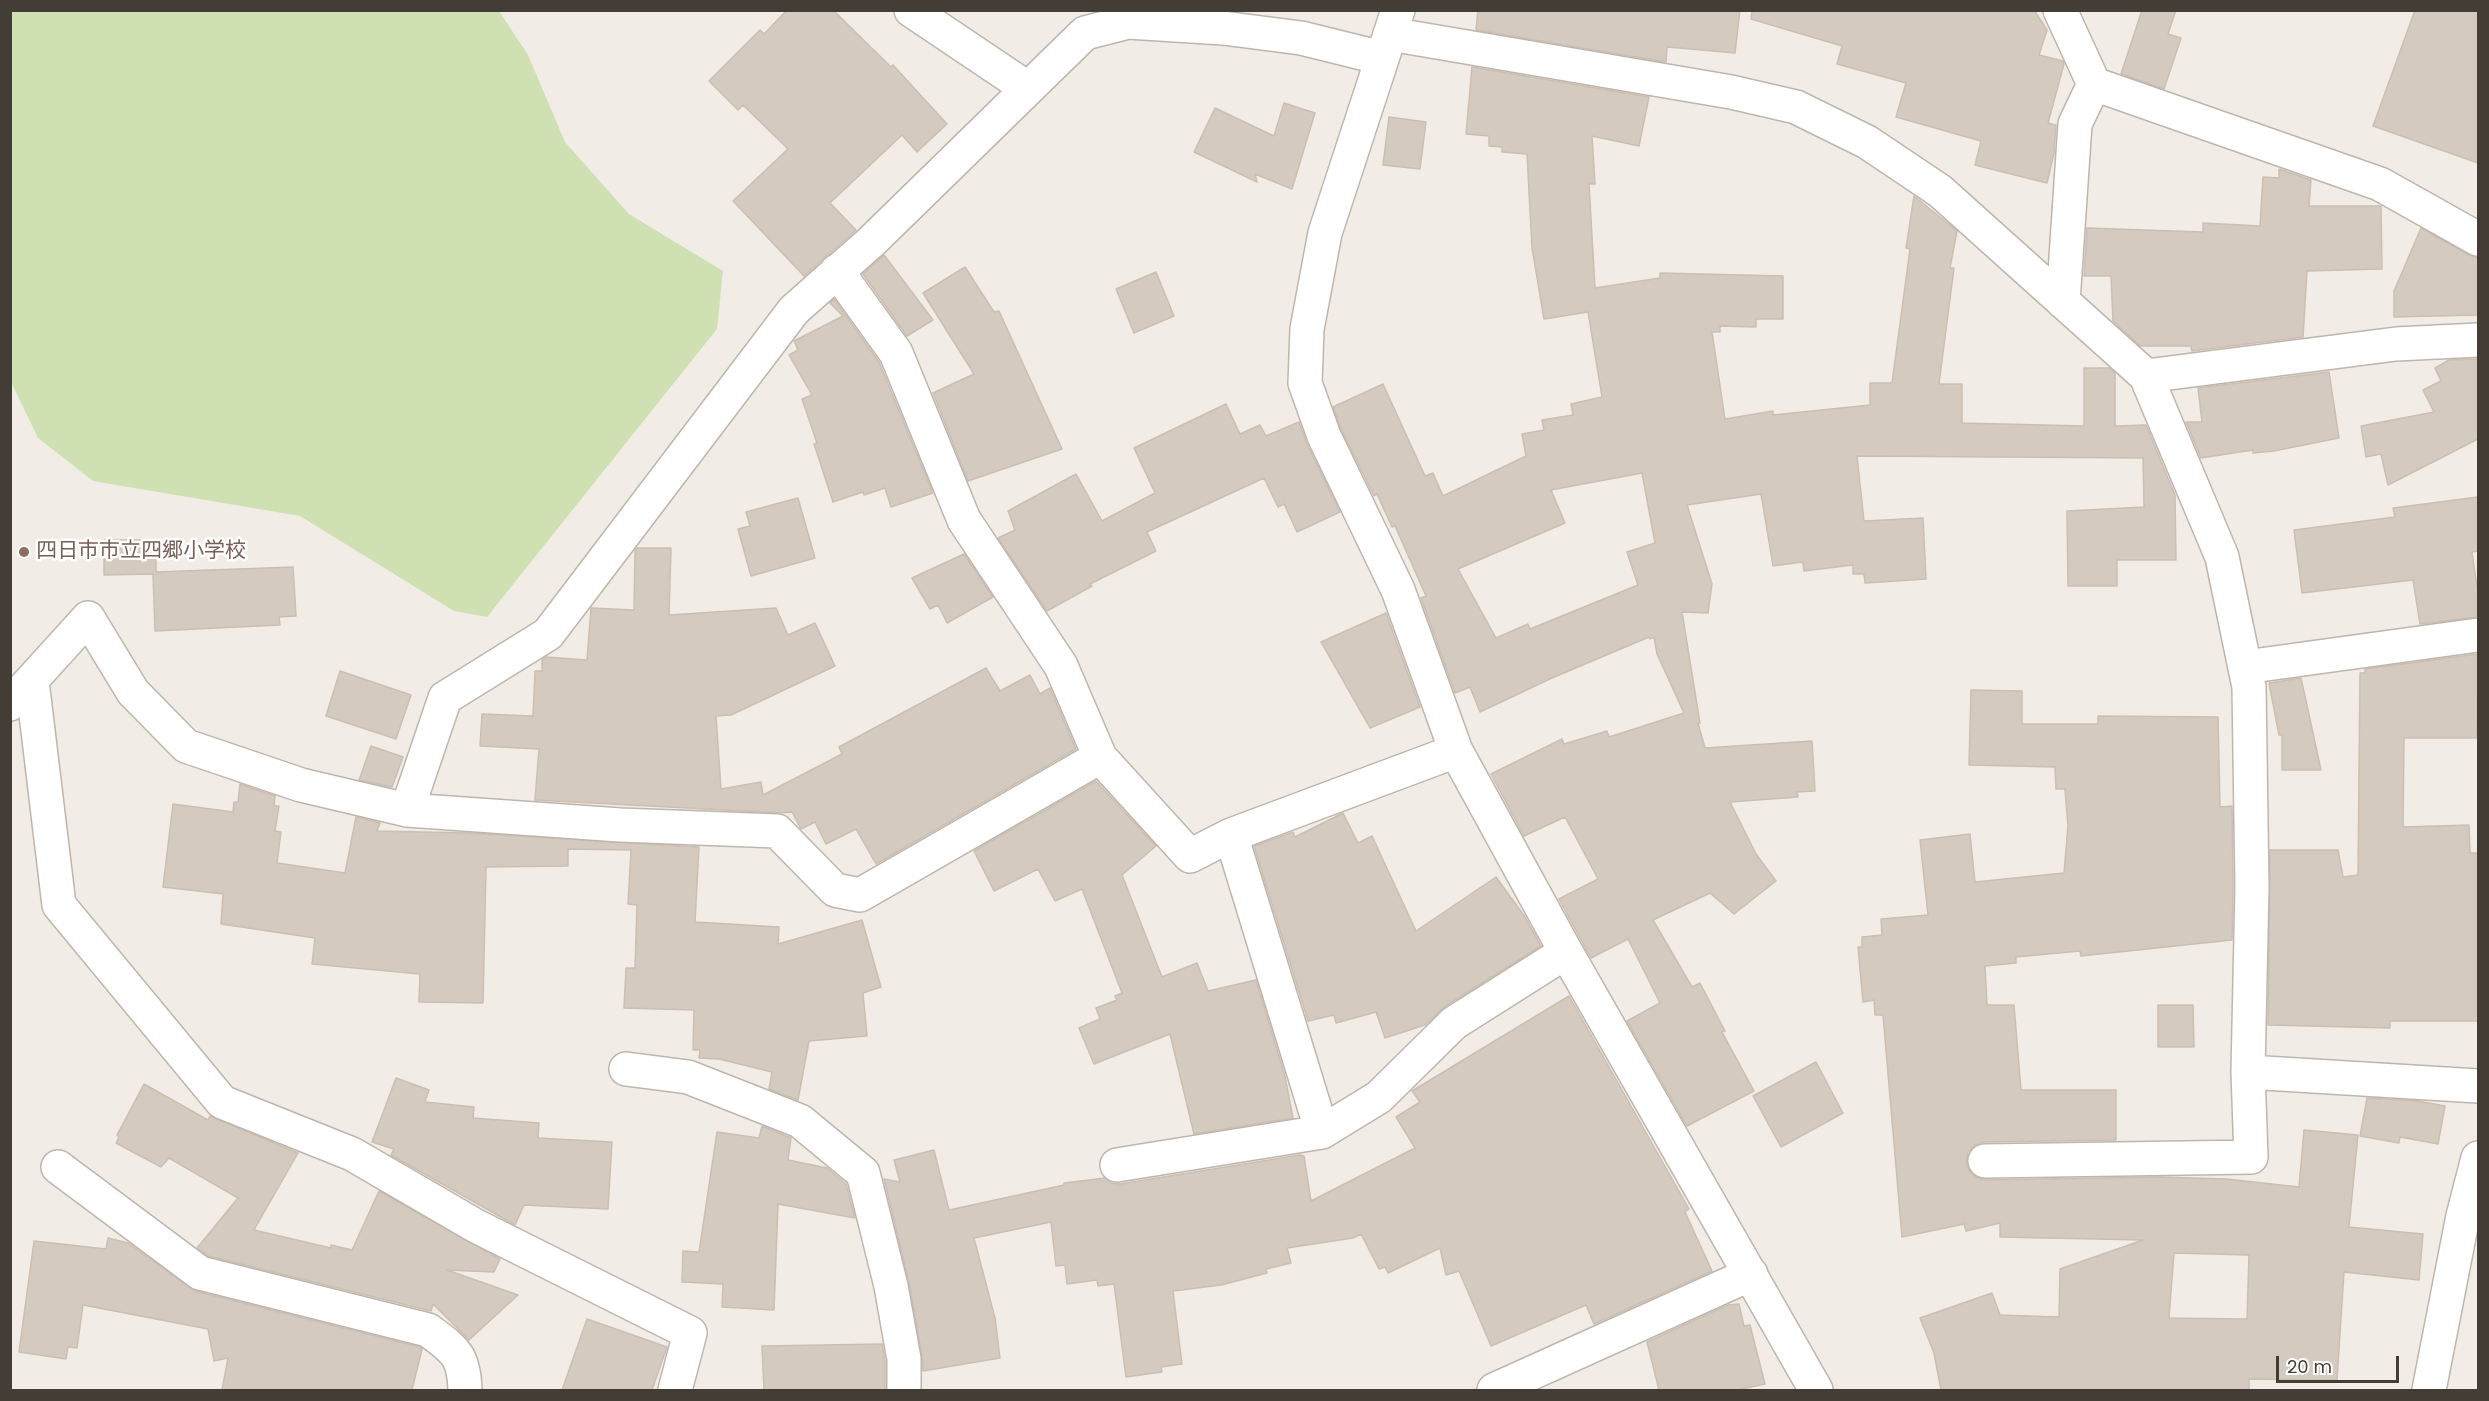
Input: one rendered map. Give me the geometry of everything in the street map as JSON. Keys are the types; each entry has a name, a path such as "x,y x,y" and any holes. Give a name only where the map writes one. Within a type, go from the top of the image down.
{"street":[{"path":"911,10 1027,88"},
{"path":"2060,10 2094,84 2380,184 2478,239"},
{"path":"407,810 445,698 548,634 794,310 871,242 1086,33 1128,22 1223,28 1301,38 1390,34 1731,93 1797,107 1867,141 1940,191 2146,376 2222,557 2249,687 2252,887 2248,1072 2251,1157 1985,1161"},
{"path":"1390,34 1325,233 1307,329 1305,383 1324,436 1398,590 1456,751 1566,952 1816,1390"},
{"path":"2063,302 2075,124 2094,84"},
{"path":"837,271 896,353 964,519 1061,666 1100,757 1190,856 1231,835 1456,751"},
{"path":"2146,376 2396,344 2478,340"},
{"path":"675,1390 690,1333 476,1226 352,1154 222,1102 59,905 21,693 88,618 133,693 186,746 301,785 407,810 620,825 777,831 835,890 860,895 1100,757"},
{"path":"2245,667 2478,635"},
{"path":"1231,835 1322,1132"},
{"path":"1118,1165 1322,1132 1379,1097 1454,1023 1566,952"},
{"path":"626,1069 688,1077 800,1121 863,1173 891,1286 904,1359 904,1390"},
{"path":"2248,1072 2478,1086"},
{"path":"2429,1390 2463,1216 2478,1158"},
{"path":"58,1167 200,1273 428,1330 454,1349 464,1370 465,1390"},
{"path":"1494,1390 1751,1274"}],"green space":[{"path":"11,10 499,11 528,55 565,142 629,214 723,271 717,329 487,617 454,611 300,516 93,481 38,438 11,382"}],"building":[{"path":"787,10 833,10 891,67 893,65 947,124 917,152 902,135 830,203 856,230 804,276 733,201 788,149 743,105 738,110 709,81 760,30 764,34"},
{"path":"1478,10 1740,10 1735,53 1667,47 1666,62 1476,30"},
{"path":"1752,10 2034,10 2047,30 2039,55 2063,61 2064,64 2048,123 2056,125 2054,153 2047,183 1975,165 1981,141 1896,117 1906,83 1837,64 1842,46 1751,19"},
{"path":"2142,10 2176,10 2168,34 2181,38 2164,89 2121,74"},
{"path":"2415,10 2478,10 2478,163 2373,126"},
{"path":"1472,67 1649,97 1639,146 1592,136 1595,184 1589,184 1595,288 1660,278 1660,273 1783,276 1783,319 1756,319 1756,327 1720,326 1720,332 1712,332 1725,419 1773,411 1773,415 1870,405 1870,383 1892,383 1910,249 1906,248 1914,196 1957,231 1950,268 1954,268 1939,384 1962,384 1962,423 2084,426 2084,368 2109,368 2115,373 2115,426 2146,425 2175,495 2176,560 2117,560 2117,586 2068,586 2067,511 2144,507 2143,458 1857,456 1864,521 1923,518 1926,579 1865,583 1864,574 1853,574 1853,565 1804,571 1803,562 1773,566 1761,494 1687,505 1712,584 1708,613 1682,612 1700,723 1698,723 1705,748 1812,741 1815,791 1797,792 1798,797 1730,802 1756,854 1776,881 1734,914 1710,893 1653,920 1692,987 1700,983 1725,1031 1722,1032 1754,1091 1687,1126 1627,1021 1660,1003 1628,939 1591,958 1559,899 1598,879 1565,817 1524,836 1491,774 1562,739 1564,744 1607,731 1609,737 1684,713 1657,654 1654,637 1650,639 1649,637 1552,678 1480,712 1470,687 1455,693 1421,598 1426,596 1395,526 1392,527 1377,494 1374,496 1341,429 1333,407 1383,384 1425,476 1433,473 1443,496 1526,456 1522,434 1544,430 1542,420 1573,415 1571,404 1602,397 1588,312 1544,319 1532,248 1527,154 1502,152 1502,147 1489,146 1489,136 1466,134","holes":["1642,473 1655,543 1627,552 1638,585 1530,629 1528,624 1496,638 1458,569 1565,523 1551,490"]},
{"path":"1284,103 1315,113 1292,189 1255,174 1257,182 1194,152 1215,108 1274,136"},
{"path":"1389,117 1426,122 1420,169 1383,165"},
{"path":"2279,169 2311,180 2309,206 2381,206 2382,269 2307,271 2303,337 2192,351 2191,346 2140,346 2113,321 2111,276 2084,276 2087,228 2203,232 2203,223 2260,226 2263,177 2279,178"},
{"path":"2421,228 2478,258 2478,315 2394,317 2394,291"},
{"path":"884,255 933,320 907,336 863,274"},
{"path":"965,267 994,312 999,311 1062,449 968,481 933,393 974,374 923,293"},
{"path":"1156,272 1174,316 1134,333 1116,289"},
{"path":"834,299 879,362 933,493 891,507 885,488 864,495 863,492 833,502 802,399 812,395 789,355 798,350 794,341 843,316 830,303"},
{"path":"2478,359 2478,439 2388,485 2381,454 2366,457 2361,426 2434,412 2423,390 2441,381 2435,368 2449,360"},
{"path":"2329,372 2339,438 2274,451 2253,453 2253,450 2201,458 2186,422 2202,422 2198,388"},
{"path":"1226,404 1240,434 1260,425 1266,436 1299,422 1307,444 1340,512 1297,532 1284,504 1278,507 1264,478 1147,532 1156,551 1090,584 1092,586 1047,611 998,538 1015,530 1008,511 1076,474 1102,521 1155,493 1134,448"},
{"path":"2478,497 2478,551 2472,552 2478,593 2478,617 2420,624 2413,580 2302,593 2294,530 2395,517 2393,508"},
{"path":"798,498 815,558 751,576 738,529 750,526 746,512"},
{"path":"104,540 156,540 156,572 293,567 296,616 279,617 280,625 155,631 153,574 104,575"},
{"path":"637,548 671,548 669,615 776,608 788,635 815,623 835,666 731,715 716,716 721,789 761,782 763,795 842,754 839,747 986,668 1000,691 1030,675 1040,694 1050,688 1076,749 876,864 856,829 826,844 815,822 801,829 792,812 535,800 539,749 480,746 482,714 533,716 535,671 542,671 542,660 546,657 587,660 591,608 634,610 635,551"},
{"path":"964,554 993,597 947,623 938,605 930,609 912,578"},
{"path":"1386,613 1420,707 1370,728 1321,642"},
{"path":"2478,654 2477,738 2404,738 2403,827 2469,825 2470,853 2478,853 2478,1021 2390,1021 2390,1028 2268,1025 2270,850 2338,850 2343,877 2358,875 2360,673 2365,673 2365,669"},
{"path":"340,671 411,695 396,739 326,716"},
{"path":"2301,678 2321,770 2282,770 2282,735 2279,735 2269,683"},
{"path":"1971,690 2022,691 2022,724 2098,724 2098,716 2218,717 2220,807 2232,806 2232,940 2081,956 2080,951 2016,957 2016,963 1985,966 1987,1005 2014,1005 2021,1090 2116,1090 2116,1140 1984,1142 1975,1145 1968,1152 1966,1162 1975,1177 1985,1180 2158,1177 2226,1179 2299,1187 2304,1130 2358,1135 2349,1227 2423,1234 2419,1280 2344,1272 2337,1380 2249,1379 2249,1390 1941,1390 1934,1353 1920,1318 1992,1293 2000,1315 2059,1317 2060,1269 2143,1240 2000,1237 2000,1223 1966,1231 1964,1224 1902,1237 1883,1015 1875,1015 1874,1000 1863,1002 1858,947 1862,947 1862,937 1882,935 1881,919 1928,915 1920,840 1970,834 1975,882 2064,873 2068,826 2065,789 2056,789 2055,767 1969,765","holes":["2174,1253 2249,1255 2247,1319 2169,1318"]},
{"path":"371,746 403,757 392,787 359,780"},
{"path":"1096,781 1156,846 1122,875 1162,977 1197,963 1208,991 1256,980 1285,1076 1293,1118 1194,1134 1170,1034 1094,1064 1079,1028 1100,1019 1096,1008 1117,1000 1115,996 1122,993 1082,889 1055,901 1038,869 994,891 974,851"},
{"path":"240,784 275,796 274,806 279,806 275,831 281,832 277,863 345,873 356,817 380,823 377,831 469,833 699,847 695,922 779,927 778,944 862,920 881,987 863,993 867,1036 809,1041 798,1100 769,1089 772,1072 719,1059 699,1058 700,1050 693,1050 694,1010 624,1008 626,968 635,968 637,905 628,904 631,850 568,849 568,866 486,867 483,1003 419,1002 420,974 312,964 315,938 221,924 223,894 163,887 173,804 233,812 234,802 238,802"},
{"path":"1343,813 1358,843 1372,836 1416,931 1496,877 1525,917 1541,946 1444,1007 1425,1025 1385,1038 1376,1012 1336,1023 1334,1015 1308,1021 1254,846 1293,832 1295,837"},
{"path":"1569,996 1689,1209 1685,1212 1712,1271 1594,1324 1586,1305 1491,1346 1459,1271 1446,1275 1440,1248 1388,1273 1385,1267 1379,1269 1361,1234 1353,1238 1287,1248 1291,1263 1266,1269 1267,1273 1221,1285 1173,1291 1182,1364 1161,1367 1162,1372 1126,1377 1114,1284 1098,1286 1097,1280 1067,1284 1065,1265 1056,1266 1051,1222 974,1238 995,1318 1000,1358 923,1371 909,1283 884,1179 900,1182 894,1160 934,1150 949,1210 1064,1185 1064,1183 1105,1178 1111,1183 1120,1184 1300,1155 1304,1156 1311,1201 1415,1148 1396,1117 1420,1102 1412,1091"},
{"path":"2158,1005 2193,1005 2194,1047 2158,1047"},
{"path":"1816,1062 1843,1113 1781,1147 1753,1096"},
{"path":"396,1078 429,1090 425,1102 474,1107 473,1118 539,1123 538,1138 612,1142 608,1209 524,1205 515,1225 391,1155 394,1149 372,1142"},
{"path":"144,1084 208,1120 210,1116 298,1153 254,1230 331,1248 331,1245 352,1250 379,1191 500,1259 494,1272 447,1270 518,1295 469,1340 433,1304 431,1311 208,1256 197,1248 238,1198 169,1158 161,1167 116,1143 119,1137 117,1135"},
{"path":"2367,1098 2418,1101 2445,1106 2438,1144 2400,1137 2399,1143 2360,1136"},
{"path":"762,1126 791,1138 788,1160 827,1168 846,1184 855,1218 778,1204 774,1310 722,1307 723,1284 682,1282 683,1251 699,1252 717,1132 759,1138"},
{"path":"108,1238 128,1243 195,1291 420,1347 422,1349 412,1390 222,1390 228,1358 214,1361 208,1329 83,1305 77,1348 68,1347 66,1359 19,1352 34,1241 106,1249"},
{"path":"1739,1304 1744,1326 1750,1325 1765,1384 1737,1390 1659,1390 1647,1342 1728,1305"},
{"path":"587,1319 667,1347 652,1390 562,1390"},
{"path":"882,1344 885,1361 885,1390 764,1390 762,1346"}],"place":[{"name":"四日市市立四郷小学校","path":"24,552"}]}
